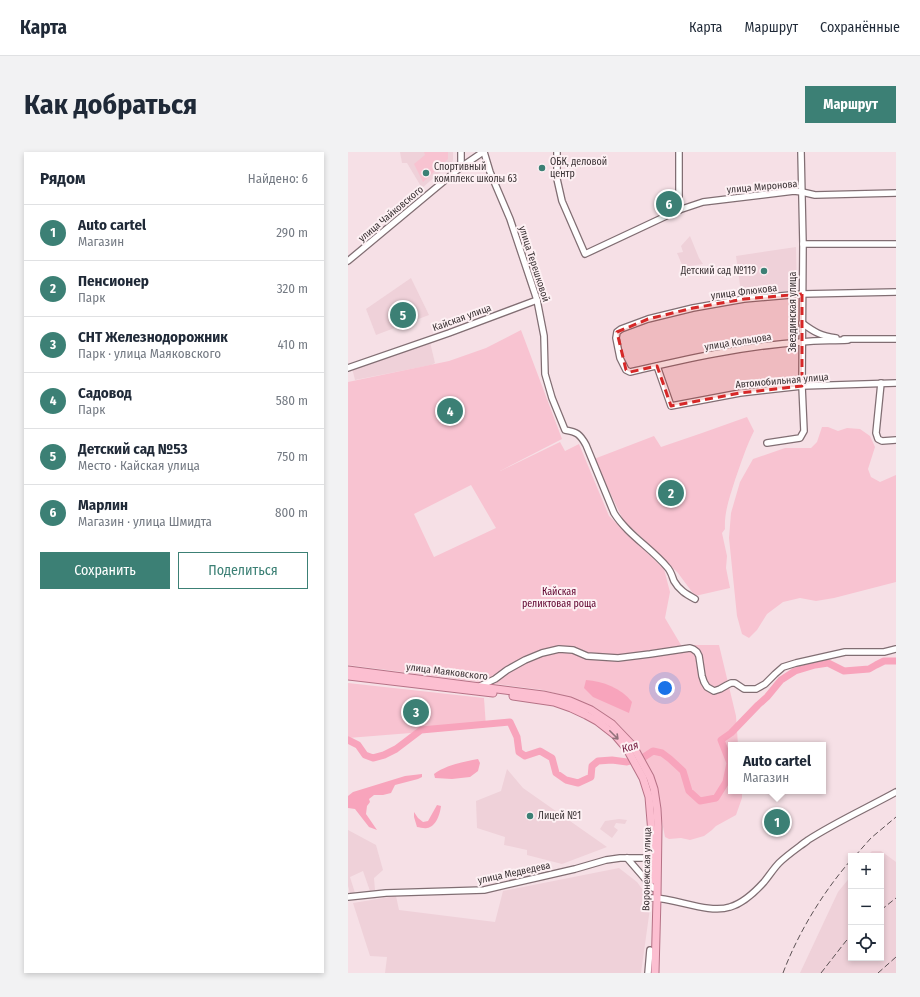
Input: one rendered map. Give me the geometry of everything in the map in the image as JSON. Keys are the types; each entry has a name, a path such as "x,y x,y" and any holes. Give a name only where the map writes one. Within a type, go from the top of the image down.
{"main road":[{"name":"улица Маяковского","path":"348,670 543,694 570,701 591,710 612,724 630,748"},
{"name":"улица Маяковского","path":"348,676 487,692 554,702 571,708 597,721 630,748"},
{"name":"Воронежская улица","path":"630,748 642,769 650,777 654,789 657,809 658,827 653,888 655,898 650,950 654,973"},
{"name":"Воронежская улица","path":"654,973 656,858"}],"street":[{"path":"461,152 461,167"},
{"name":"улица Чайковского","path":"348,261 461,167 484,152"},
{"name":"улица Терешковой","path":"484,152 490,172 510,219 537,300 544,336 545,374 552,398 565,430 576,432 583,441 618,520 669,568 678,588 695,599"},
{"name":"улица Миронова","path":"557,152 557,180 562,202 585,254 679,210 703,202 794,191 815,195 896,193"},
{"path":"679,152 679,210"},
{"name":"Звездинская улица","path":"767,443 800,438 804,431 802,386 803,244 801,152"},
{"path":"803,244 896,244"},
{"name":"улица Флюкова","path":"621,329 648,319 694,308 744,299 802,294 896,292"},
{"name":"Кайская улица","path":"348,368 537,300"},
{"name":"улица Кольцова","path":"802,323 818,334 848,340"},
{"name":"улица Кольцова","path":"621,329 617,332 616,338 620,358 626,370 630,372 749,348 802,342 896,339"},
{"name":"Автомобильная улица","path":"657,366 671,406 740,393 802,386 896,383"},
{"path":"881,383 876,433 877,437 880,441 896,440"},
{"path":"480,686 495,679 524,660 542,653 559,649 573,650 587,656 618,658 684,648 693,649 699,656 704,682 707,687 714,690 720,689 731,683 735,683 744,688 756,689 765,684 783,667 796,663 845,652 884,652 896,649"},
{"path":"655,898 717,909 731,907 753,894 779,863 808,841 832,826 896,792"},
{"path":"627,858 653,888"},
{"name":"улица Медведева","path":"348,897 386,893 484,890 575,869 606,860 656,858"},
{"path":"648,973 650,950"}],"highlighted area":[{"path":"802,294 802,386 740,393 671,406 657,366 630,372 626,370 617,332 648,319 693,308 744,299"}],"shaded area":[{"path":"400,152 453,152 453,161 422,188 407,163 402,163"},
{"path":"690,236 703,264 683,267 677,253 683,252 681,246"},
{"path":"796,247 797,291 741,293 736,256"},
{"path":"411,278 429,315 376,335 366,309"},
{"path":"430,342 435,363 355,380 352,368"},
{"path":"586,680 611,686 623,693 632,702 629,713 593,697 584,688"},
{"path":"478,759 480,763 478,771 470,777 452,779 435,778 434,774 444,768"},
{"path":"507,769 523,788 607,847 562,864 527,855 527,850 504,845 505,837 477,828 476,801 501,791"},
{"path":"422,774 422,777 418,779 395,785 391,793 374,795 369,799 370,802 367,806 366,814 377,830 369,827 355,809 348,808 348,796 353,792 405,776"},
{"path":"437,805 441,806 439,816 435,823 426,828 417,827 414,812 423,822 428,821"},
{"path":"619,819 627,820 625,824 616,823 614,827 618,830 612,838 600,829 605,821"},
{"path":"348,830 376,845 383,870 374,878 375,890 370,891 363,871 350,877 355,893 350,893 348,886"},
{"path":"872,851 881,851 884,853 870,853"},
{"path":"884,853 896,862 896,973 800,973 838,892 848,880 848,961 884,961"},
{"path":"619,868 637,882 651,901 641,973 385,973 387,957 370,956 353,903 396,896 399,910 495,922 503,891"}],"green space":[{"name":"Спортивный комплекс школы 63","path":"424,152 448,152 448,159 423,182 414,164 425,155"},
{"name":"Кайская реликтовая роща","path":"521,330 562,439 500,471 560,442 565,451 579,444 609,516 664,569 670,592 665,618 681,645 719,645 736,716 738,742 728,742 728,794 742,794 742,798 736,815 716,826 704,836 690,840 681,838 669,839 665,837 654,781 644,757 632,739 617,723 596,708 573,698 543,690 348,665 348,382 449,361 486,348","holes":["471,485 496,528 434,557 414,514"]},
{"path":"747,417 754,431 748,443 731,492 726,510 725,529 722,533 727,556 726,568 730,588 695,596 678,573 624,522 594,459 654,436 661,447"},
{"path":"822,427 828,427 838,431 847,428 860,429 870,436 875,447 868,469 871,477 880,482 896,475 896,582 834,598 816,601 800,598 783,602 767,614 757,630 749,638 742,634 737,616 729,538 731,513 740,482 753,459 785,448 811,448 817,442"},
{"path":"348,683 484,698 486,727 348,738"}],"waterway":[{"name":"Кая","path":"728,758 721,740 731,733 767,697 781,680 795,671 828,663 844,671 869,669 884,661 896,661"},
{"name":"Кая","path":"348,740 358,745 365,755 373,758 384,755 396,749 421,730 510,722 517,737 519,752 525,756 540,751 552,758 556,773 566,780 578,783 591,777 592,766 598,761 612,760 627,762 644,757 653,751 662,753 683,771 689,791 700,801 716,798 726,782 728,772"}],"railway":[{"path":"858,853 871,838 896,817"},
{"path":"783,973 796,943 812,914 821,899 848,864"},
{"path":"884,908 896,898"},
{"path":"821,973 848,939"},
{"path":"878,973 896,957"}],"place":[{"name":"ОБК, деловой центр","path":"542,168"},
{"name":"Спортивный комплекс школы 63","path":"426,173"},
{"name":"Марлин","path":"669,204"},
{"name":"Детский сад №119","path":"764,271"},
{"name":"Детский сад №53","path":"403,315"},
{"name":"Садовод","path":"450,411"},
{"name":"Пенсионер","path":"671,493"},
{"name":"СНТ Железнодорожник","path":"416,712"},
{"name":"Лицей №1","path":"530,816"},
{"name":"Auto cartel","path":"777,822"}]}
